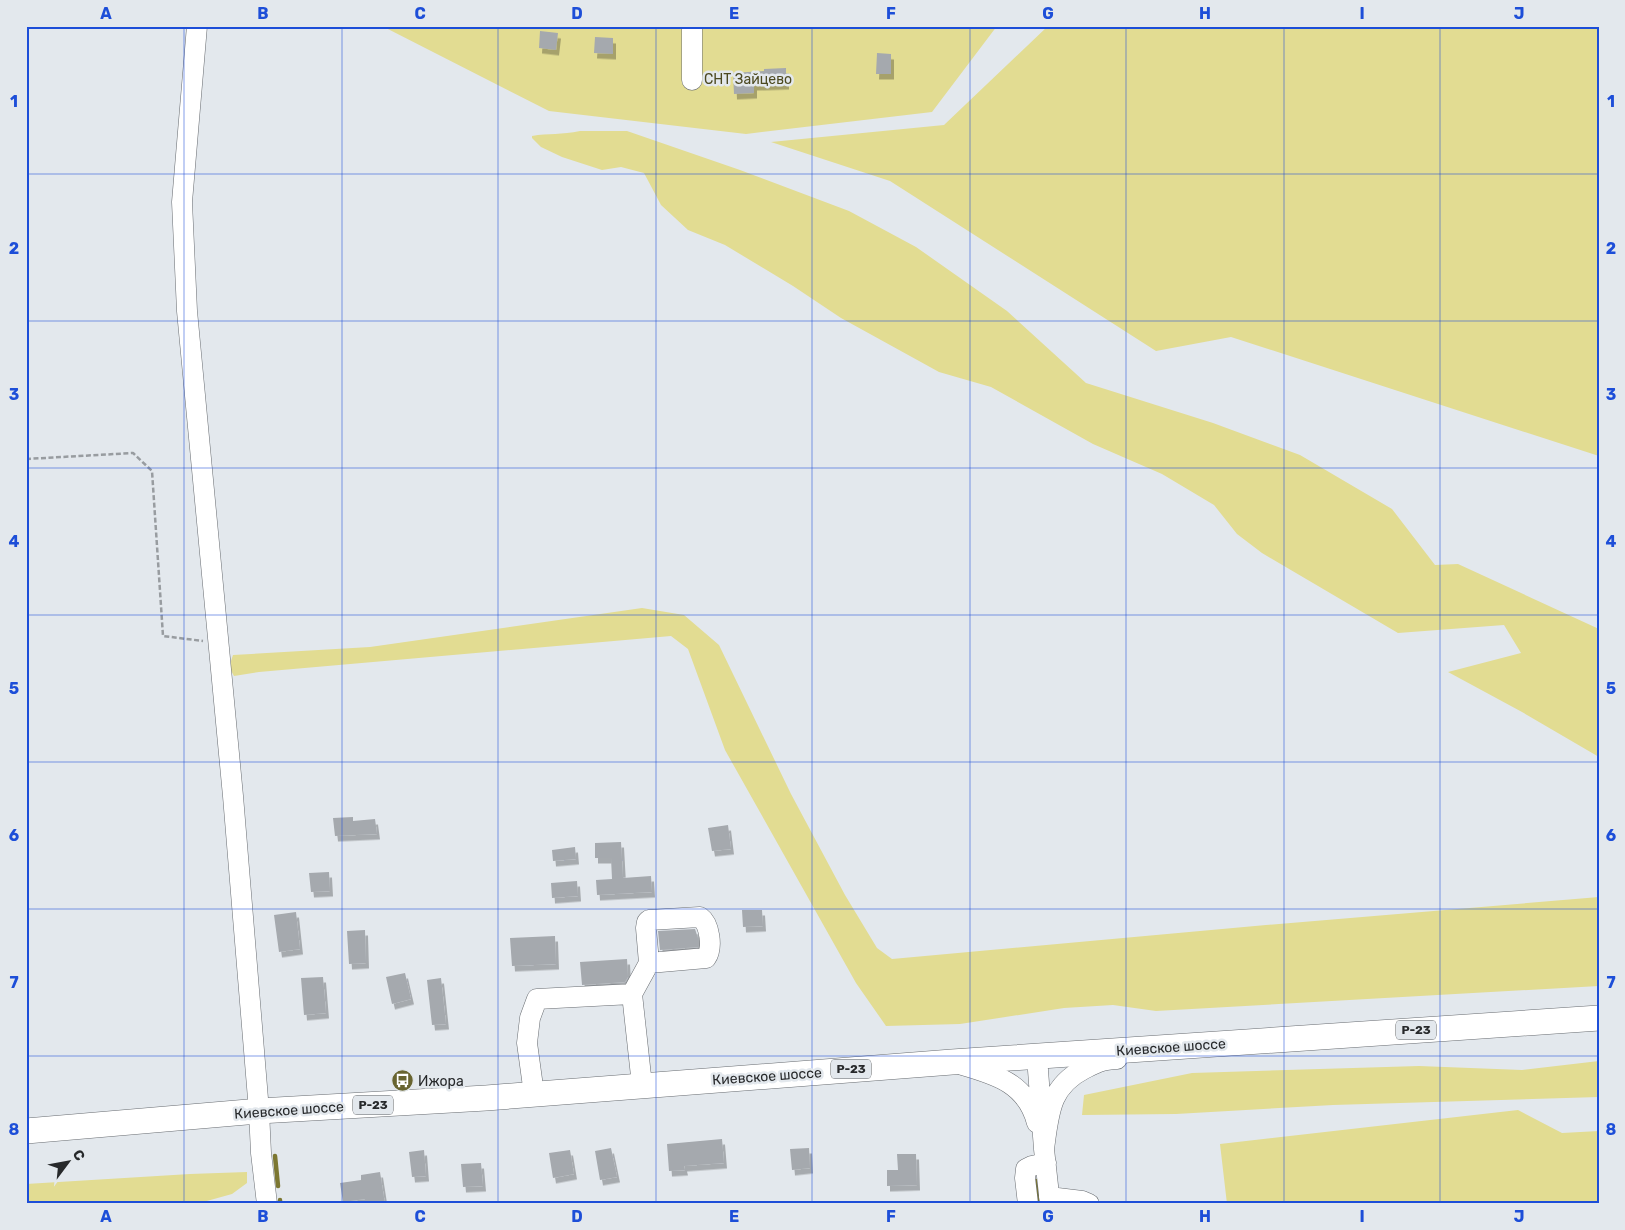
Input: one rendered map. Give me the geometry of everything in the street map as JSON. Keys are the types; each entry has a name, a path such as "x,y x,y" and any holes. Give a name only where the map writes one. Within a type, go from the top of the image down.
{"main road":[{"name":"Киевское шоссе","path":"26,1130 259,1111 534,1094 952,1062 1599,1018"}],"street":[{"path":"197,26 182,202 187,311 218,643 266,1204"},
{"path":"692,26 692,80"},
{"path":"642,1085 632,994 650,963"},
{"path":"534,1094 527,1043 530,1018 537,999 632,994"},
{"path":"1028,1204 1025,1178 1026,1169 1045,1156 1050,1108 1058,1090 1072,1076 1102,1060 1185,1055 1232,1043"},
{"path":"1037,1057 1050,1200 1082,1201 1089,1204"},
{"path":"952,1062 985,1072 1017,1088 1028,1100 1035,1116 1045,1156"}],"path":[{"path":"26,459 133,453 152,471 163,636 218,643"}],"green space":[{"name":"СНТ Зайцево","path":"382,26 997,26 932,112 746,134 549,111"},
{"path":"1048,26 1599,26 1599,456 1231,337 1156,351 890,181 771,142 944,125"},
{"path":"580,131 627,131 740,170 849,211 916,247 1007,311 1086,383 1213,423 1300,455 1392,509 1435,565 1458,564 1599,629 1599,757 1448,672 1521,653 1504,625 1398,633 1262,553 1237,534 1214,505 1162,474 1093,444 991,387 939,372 841,318 793,286 725,245 688,230 661,205 644,173 621,167 602,170 562,157 541,147 532,138 532,136 538,135"},
{"path":"642,608 684,615 719,645 791,794 845,895 877,948 892,959 1599,897 1599,986 1156,1011 1113,1005 1064,1008 960,1024 886,1026 856,983 725,750 688,649 671,636 259,672 234,676 229,667 233,655 370,647"},
{"path":"1599,1061 1599,1097 1333,1105 1176,1114 1082,1115 1084,1095 1192,1073 1419,1066 1522,1070"},
{"path":"1518,1110 1562,1133 1599,1131 1599,1204 1227,1204 1220,1144"},
{"path":"247,1172 247,1183 232,1194 196,1204 26,1204 26,1184"}],"building":[{"path":"540,31 558,33 556,50 539,48"},
{"path":"595,37 613,38 613,54 594,53"},
{"path":"877,53 891,54 891,74 876,74"},
{"path":"786,68 786,84 754,85 754,93 734,94 733,73"},
{"path":"353,817 353,821 375,819 377,834 335,836 333,818"},
{"path":"728,825 731,849 712,851 708,828"},
{"path":"621,842 623,878 651,876 652,892 597,895 596,880 612,879 611,858 595,858 595,843"},
{"path":"575,847 576,859 553,861 552,850"},
{"path":"329,872 330,891 311,892 309,873"},
{"path":"577,881 578,896 552,898 551,883"},
{"path":"742,910 762,910 763,926 743,927"},
{"path":"296,912 300,949 279,952 274,915"},
{"path":"695,929 698,947 660,950 658,931"},
{"path":"365,930 366,963 349,964 347,931"},
{"path":"555,936 556,964 512,966 510,938"},
{"path":"627,959 628,977 625,982 582,985 580,962"},
{"path":"405,973 411,999 392,1004 386,977"},
{"path":"323,977 326,1013 304,1015 301,978"},
{"path":"441,978 446,1024 432,1025 427,980"},
{"path":"722,1139 724,1163 684,1166 685,1170 669,1171 667,1144"},
{"path":"611,1148 617,1177 600,1180 595,1151"},
{"path":"809,1148 810,1168 792,1170 790,1149"},
{"path":"424,1150 426,1176 412,1177 409,1152"},
{"path":"570,1150 574,1174 553,1178 549,1153"},
{"path":"897,1154 916,1154 917,1185 887,1186 887,1170 898,1170"},
{"path":"481,1163 483,1186 463,1187 461,1164"},
{"path":"380,1172 385,1204 365,1204 365,1199 343,1202 340,1183 361,1180 361,1175"}],"waterway":[{"path":"275,1156 278,1186"},
{"path":"1036,1181 1039,1204"}],"place":[{"name":"Ижора","path":"402,1081"}]}
